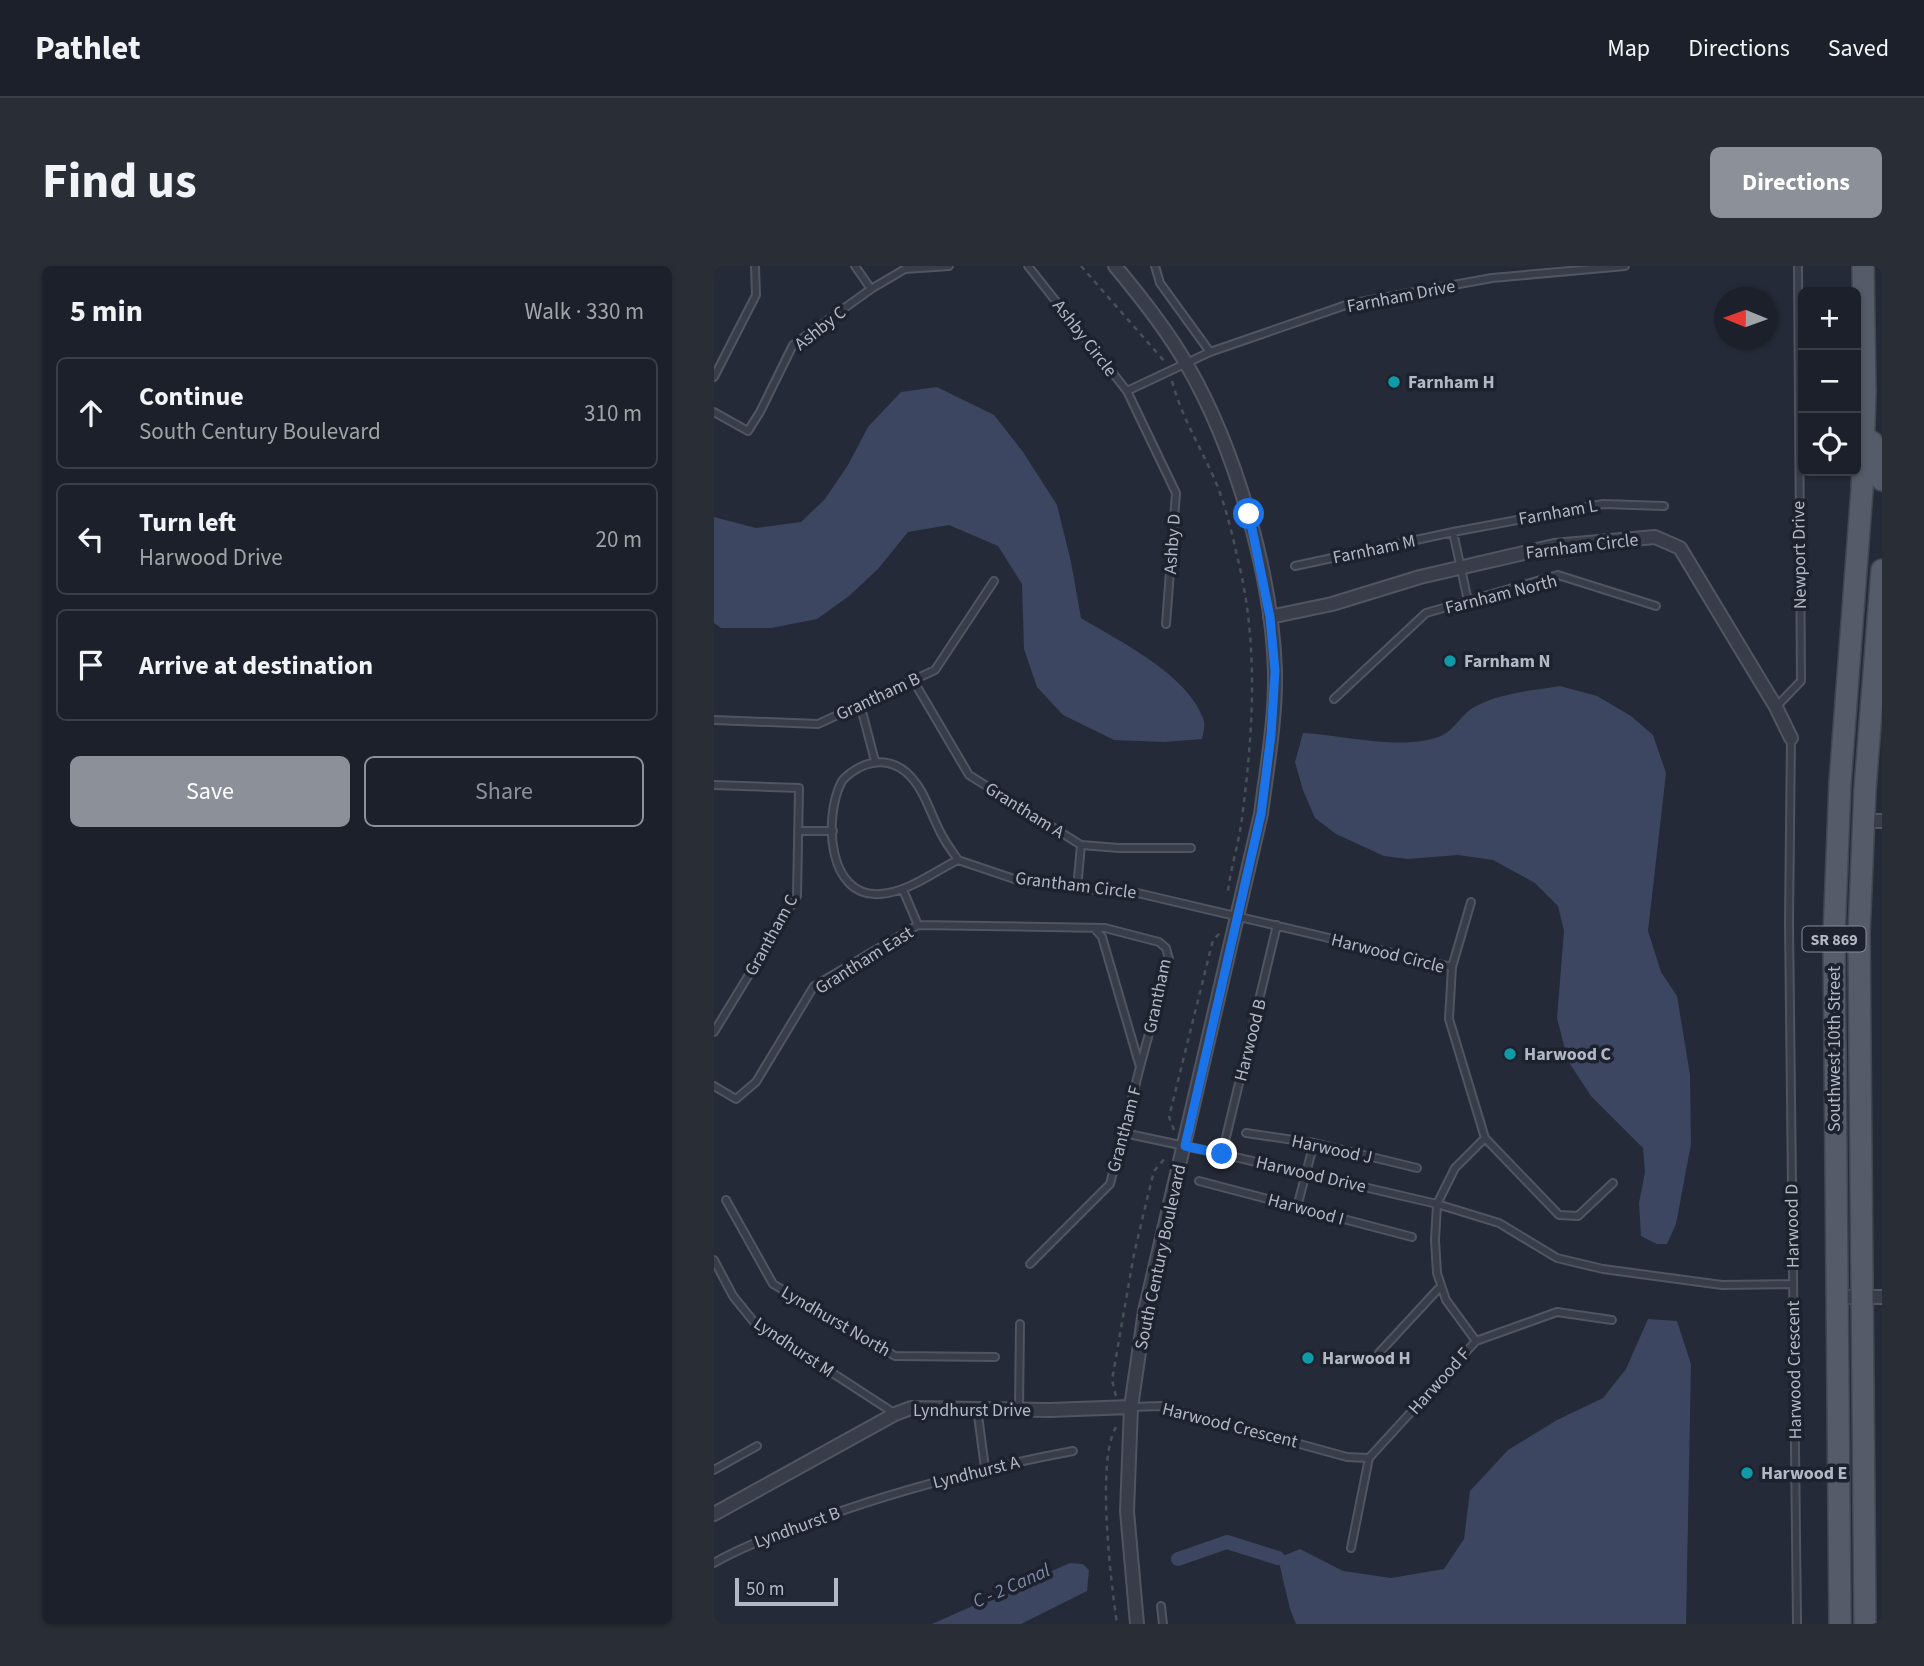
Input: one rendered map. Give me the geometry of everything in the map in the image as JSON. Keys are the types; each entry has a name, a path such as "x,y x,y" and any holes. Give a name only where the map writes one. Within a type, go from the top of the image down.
{"main road":[{"name":"Southwest 10th Street","path":"1840,1624 1834,923 1844,735 1860,540 1864,391 1863,266"},
{"path":"1864,391 1874,453 1882,480"},
{"name":"Southwest 10th Street","path":"1865,1624 1871,1297 1859,934 1872,821 1882,570"},
{"path":"1844,735 1851,790 1872,821"}],"street":[{"name":"South Century Boulevard","path":"1115,266 1186,363 1218,429 1249,514 1270,617 1275,671 1271,735 1261,814 1145,1311 1131,1407 1127,1511 1137,1624"},
{"name":"Farnham Circle","path":"1270,617 1332,604 1420,577 1554,546 1655,537 1680,548 1776,707 1791,738"},
{"path":"1836,1297 1871,1297"},
{"name":"Lyndhurst Drive","path":"714,1514 895,1414 911,1408 1131,1407"}],"lane":[{"path":"714,377 755,295 755,266"},
{"path":"855,266 871,289 904,267 949,266"},
{"name":"Ashby Circle","path":"1028,266 1127,391 1186,363"},
{"path":"1155,266 1160,283 1210,352"},
{"name":"Farnham Drive","path":"1186,363 1210,352 1349,304 1492,278 1625,266"},
{"name":"Newport Drive","path":"1776,707 1801,681 1798,266"},
{"name":"Ashby C","path":"714,412 748,431 793,345 871,289"},
{"name":"Ashby D","path":"1127,391 1176,493 1166,624"},
{"name":"Farnham L","path":"1453,532 1603,503 1664,506"},
{"path":"1453,532 1468,601"},
{"name":"Farnham M","path":"1295,566 1453,532"},
{"name":"Farnham North","path":"1334,699 1426,613 1558,575 1656,606"},
{"name":"Grantham B","path":"714,720 818,724 935,670 994,581"},
{"name":"Grantham A","path":"913,680 969,775 1081,845 1191,848"},
{"path":"860,704 876,761"},
{"name":"Harwood D","path":"1437,1204 1499,1223 1557,1258 1603,1269 1722,1285 1793,1284 1789,923 1791,738"},
{"path":"876,761 892,764 911,777 958,860 903,890 877,895 856,889 843,877 835,858 833,831 835,803 842,780 860,767 876,761"},
{"name":"Grantham C","path":"714,785 799,788 797,896 714,1032"},
{"path":"798,831 833,831"},
{"path":"1077,888 1081,845"},
{"name":"Grantham Circle","path":"958,860 1023,882 1129,891 1237,916"},
{"path":"903,890 918,925"},
{"path":"1452,967 1471,902"},
{"name":"Harwood Circle","path":"1237,916 1452,967 1449,1019 1485,1138"},
{"name":"Grantham East","path":"714,1086 736,1099 756,1082 814,986 918,925 1105,928"},
{"name":"Harwood B","path":"1222,1154 1277,925"},
{"name":"Grantham F","path":"1030,1264 1110,1184 1140,1067 1102,937 1094,928"},
{"name":"Grantham","path":"1105,928 1159,942 1166,948 1169,959 1140,1067"},
{"name":"Harwood Drive","path":"1124,1133 1437,1204"},
{"name":"Harwood J","path":"1246,1133 1314,1143 1417,1168"},
{"path":"1476,1341 1446,1300 1437,1273 1437,1204 1455,1168 1485,1138 1559,1215 1578,1216 1613,1183"},
{"path":"1297,1207 1314,1143"},
{"name":"Harwood I","path":"1199,1181 1412,1237"},
{"name":"Lyndhurst North","path":"726,1200 773,1284 895,1356 995,1357"},
{"name":"Lyndhurst M","path":"714,1260 733,1296 754,1322 895,1414"},
{"name":"Harwood Crescent","path":"1793,1284 1797,1624"},
{"path":"1379,1353 1441,1286"},
{"name":"Harwood F","path":"1369,1458 1476,1341 1557,1312 1612,1320"},
{"path":"1019,1409 1020,1324"},
{"name":"Harwood Crescent","path":"1131,1407 1161,1406 1347,1457 1369,1458"},
{"path":"977,1408 985,1468"},
{"path":"714,1470 757,1446"},
{"name":"Lyndhurst A","path":"880,1497 985,1468 1073,1451"},
{"path":"1351,1548 1369,1458"},
{"name":"Lyndhurst B","path":"714,1562 739,1549 880,1497"},
{"path":"1161,1606 1163,1624"}],"path":[{"path":"1081,266 1161,356"},
{"path":"1174,387 1178,404 1216,481 1248,608 1252,669 1251,729 1242,820 1228,891 1230,898"},
{"path":"1174,1130 1169,1117 1192,1017 1213,940 1222,931"},
{"path":"1116,1397 1111,1380 1134,1254 1154,1171 1167,1156"},
{"path":"1116,1426 1110,1438 1106,1467 1108,1538 1117,1624"}],"water":[{"path":"937,387 994,415 1023,452 1057,505 1081,618 1150,660 1183,687 1203,718 1202,739 1164,742 1114,740 1063,715 1037,687 1024,649 1022,584 998,546 949,525 908,532 878,569 849,596 817,619 771,628 721,628 714,623 714,517 756,528 801,522 825,499 848,465 868,427 901,392"},
{"path":"1560,686 1597,696 1631,716 1653,735 1666,773 1648,931 1661,972 1677,996 1690,1075 1691,1144 1676,1224 1667,1244 1657,1244 1641,1236 1639,1203 1645,1172 1643,1148 1591,1096 1568,1061 1557,1018 1564,931 1558,906 1535,883 1493,860 1458,855 1408,859 1384,856 1336,834 1315,818 1295,762 1303,733 1374,741 1428,740 1443,735 1471,709 1492,699"},
{"path":"1648,1319 1677,1321 1691,1364 1686,1624 1296,1624 1278,1558 1300,1549 1343,1571 1391,1578 1444,1569 1464,1539 1470,1491 1508,1450 1557,1420 1603,1398 1626,1369"},
{"path":"1070,1563 1083,1564 1089,1570 1087,1591 1021,1624 932,1624"}],"waterway":[{"name":"C - 2 Canal","path":"1178,1559 1227,1542 1278,1558"}],"place":[{"name":"Farnham H","path":"1394,382"},
{"name":"Farnham N","path":"1450,661"},
{"name":"Harwood C","path":"1510,1054"},
{"name":"Harwood H","path":"1308,1358"},
{"name":"Harwood E","path":"1747,1473"}],"route":[{"path":"1222,1154 1185,1146 1261,814 1271,735 1275,671 1270,617 1249,514"}]}
